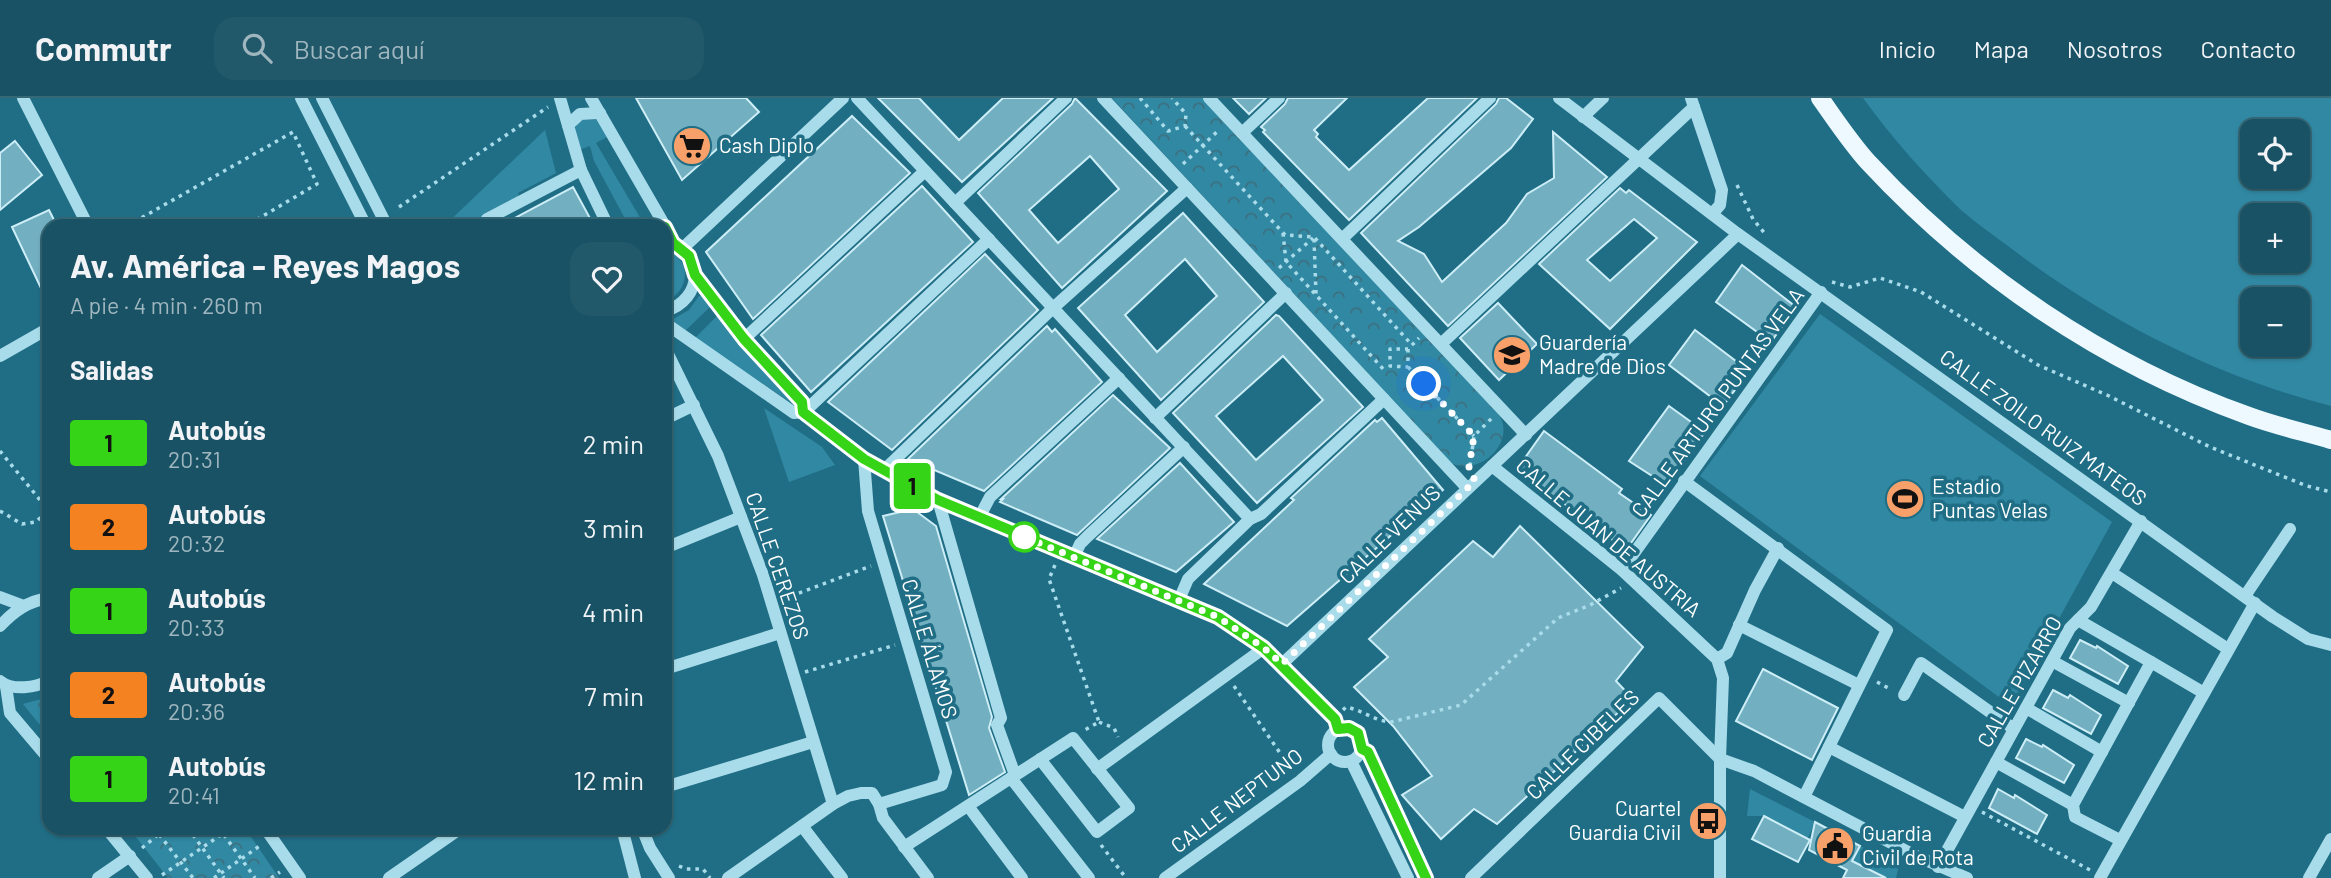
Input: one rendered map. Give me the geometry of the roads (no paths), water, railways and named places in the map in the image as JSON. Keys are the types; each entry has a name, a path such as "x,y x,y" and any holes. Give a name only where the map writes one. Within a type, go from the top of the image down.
{"main road":[{"path":"1820,98 1866,160 1914,208 1959,250 2033,306 2104,351 2174,385 2250,416 2331,440"}],"street":[{"path":"23,98 84,219"},
{"path":"301,98 362,219"},
{"path":"322,98 383,219"},
{"path":"591,98 661,219"},
{"path":"672,308 683,303 690,295 695,275 694,265 674,244 844,98"},
{"path":"857,98 1250,519"},
{"path":"955,203 1066,98"},
{"path":"1104,98 1384,399 1471,484"},
{"path":"1209,98 1526,435"},
{"path":"1242,132 1279,98"},
{"path":"1342,239 1490,98"},
{"name":"CALLE ZOILO RUIZ MATEOS","path":"1559,98 1738,234 2250,600 2308,639 2331,645"},
{"path":"1583,117 1603,98"},
{"path":"556,101 568,125 581,170 601,219"},
{"path":"1441,344 1639,159 1692,102 1722,190 1720,205 1712,214"},
{"path":"568,125 580,114 600,113"},
{"path":"487,219 581,170"},
{"path":"744,339 925,171"},
{"path":"883,471 1053,308 1187,188"},
{"name":"CALLE VENUS","path":"1282,664 1738,234"},
{"path":"672,328 794,413 803,412 989,239"},
{"path":"695,275 744,339 802,402 803,412 864,459 938,500 1218,617 1264,648 1282,664 1337,724 1358,733 1362,749 1351,761 1340,762 1331,754 1328,743 1337,724"},
{"name":"CALLE ARTURO PUNTAS VELA","path":"1627,574 1684,481 1821,292"},
{"path":"1155,418 1286,293"},
{"path":"0,356 42,332"},
{"name":"CALLE CEREZOS","path":"672,362 718,456 741,517 771,603 832,804"},
{"path":"979,518 990,498 1119,378"},
{"path":"1179,600 1188,579 1250,519 1261,514 1384,399"},
{"path":"672,416 694,405"},
{"path":"1074,557 1080,544 1088,536 1184,447"},
{"name":"CALLE ÁLAMOS","path":"864,459 868,511 946,772 942,785 879,804"},
{"name":"CALLE JUAN DE AUSTRIA","path":"1492,466 1627,574 1717,659"},
{"path":"1684,481 1887,630 1804,797"},
{"path":"938,500 1000,718 997,725 1013,776 1089,878"},
{"path":"672,545 741,517"},
{"name":"CALLE PIZARRO","path":"1938,867 2070,628 2091,607 2141,521"},
{"path":"2100,877 2204,693 2250,600 2290,529"},
{"path":"1720,878 1723,678 1717,659 1727,653 1755,590 1778,548"},
{"path":"2112,573 2228,649"},
{"path":"0,597 24,606"},
{"path":"0,626 24,606 42,600"},
{"path":"2078,620 2204,693"},
{"path":"1739,625 1862,680"},
{"path":"672,666 780,633"},
{"path":"1097,769 1264,648"},
{"path":"2052,661 2129,703"},
{"path":"2120,840 2075,817 2073,805 2151,662"},
{"path":"1904,695 1921,663 2014,729"},
{"path":"42,684 23,687 2,683 10,713 42,751"},
{"name":"CALLE CIBELES","path":"1471,878 1659,698 1720,759"},
{"path":"2026,708 2102,752"},
{"path":"904,847 1013,776 1073,738 1129,808 1097,832 1040,759"},
{"path":"672,785 813,742"},
{"path":"1829,747 1968,812"},
{"path":"1362,749 1368,752 1426,878"},
{"name":"CALLE NEPTUNO","path":"1165,878 1300,781 1331,754"},
{"path":"1720,759 1754,771 1938,867 1967,878"},
{"path":"1351,761 1408,878"},
{"path":"1996,762 2073,805"},
{"path":"728,878 832,804 861,793 872,793 883,818 928,878"},
{"path":"968,806 1022,878"},
{"path":"802,827 842,878"},
{"path":"112,835 147,878"},
{"path":"270,835 300,878"},
{"path":"389,878 451,835"},
{"path":"624,835 635,878"},
{"path":"645,835 669,878"},
{"path":"2309,878 2331,839"},
{"path":"99,878 130,856"}],"place":[{"name":"Cash Diplo","path":"692,146"},
{"name":"Guardería Madre de Dios","path":"1512,355"},
{"name":"Estadio Puntas Velas","path":"1905,499"},
{"name":"Cuartel Guardia Civil","path":"1708,821"},
{"name":"Guardia Civil de Rota","path":"1835,846"}]}
